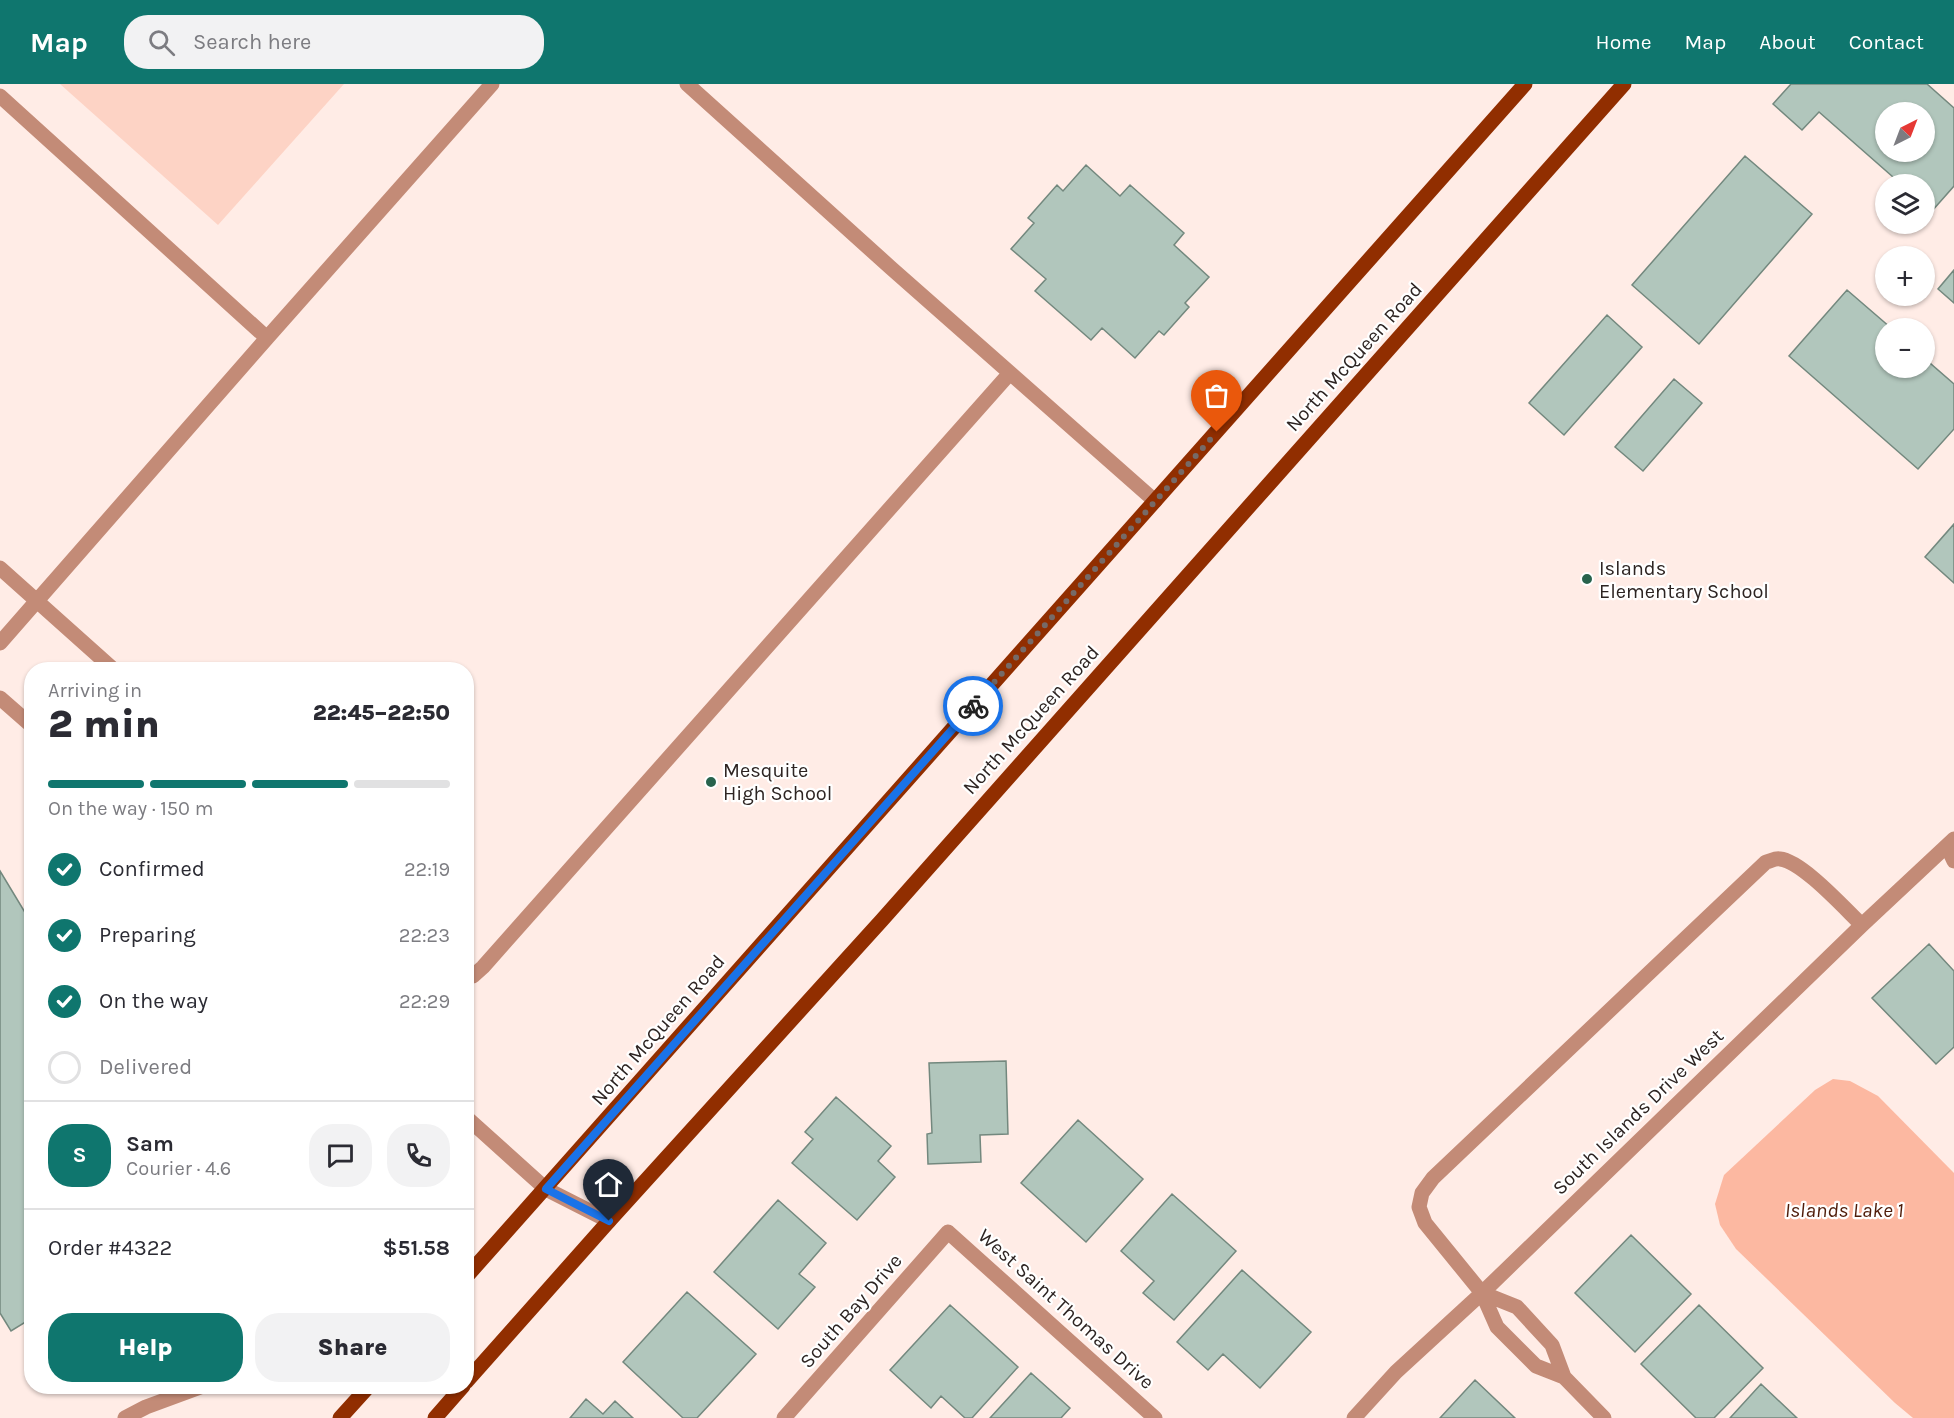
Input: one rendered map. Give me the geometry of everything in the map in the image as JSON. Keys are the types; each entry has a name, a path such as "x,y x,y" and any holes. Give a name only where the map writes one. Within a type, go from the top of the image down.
{"main road":[{"name":"North McQueen Road","path":"474,1268 1525,84"},
{"name":"North McQueen Road","path":"474,1373 882,920 1624,84"},
{"path":"340,1418 362,1394"},
{"path":"435,1418 456,1394"}],"street":[{"path":"0,642 492,84"},
{"path":"687,84 1155,501"},
{"path":"0,96 267,338"},
{"path":"474,975 1010,373"},
{"path":"0,568 105,662"},
{"path":"0,698 24,719"},
{"path":"1952,845 1954,861"},
{"name":"South Islands Drive West","path":"1354,1418 1396,1372 1482,1293 1862,924 1952,845"},
{"path":"1564,1377 1536,1366 1497,1327 1482,1293 1425,1223 1419,1207 1422,1193 1433,1178 1766,862 1778,858 1803,870 1862,924"},
{"path":"474,1124 546,1189 609,1221"},
{"name":"South Bay Drive","path":"784,1418 948,1232"},
{"name":"West Saint Thomas Drive","path":"948,1232 1155,1418"},
{"path":"1482,1293 1516,1307 1552,1345 1564,1377 1604,1418"},
{"path":"125,1418 146,1407 181,1394"}],"shaded area":[{"path":"60,84 344,84 218,225"}],"water":[{"name":"Islands Lake 1","path":"1833,1079 1850,1081 1878,1096 1954,1173 1954,1418 1913,1418 1736,1249 1720,1225 1715,1204 1724,1175 1815,1090"}],"building":[{"path":"1791,84 1927,84 1954,108 1954,186 1935,208 1935,174 1890,174 1876,162 1935,162 1935,102 1875,102 1875,161 1819,112 1802,130 1773,104"},
{"path":"1745,156 1812,214 1699,344 1632,285"},
{"path":"1086,165 1120,196 1130,185 1184,233 1174,245 1209,277 1185,303 1189,307 1164,335 1159,331 1135,358 1102,328 1091,340 1035,291 1046,279 1011,249 1034,223 1028,218 1057,185 1063,191"},
{"path":"1954,270 1954,303 1938,289"},
{"path":"1847,290 1879,318 1875,318 1875,378 1935,378 1935,368 1954,384 1954,429 1918,469 1789,356"},
{"path":"1607,315 1642,347 1564,435 1529,403"},
{"path":"1674,379 1702,403 1643,471 1615,447"},
{"path":"1954,524 1954,583 1925,557"},
{"path":"0,871 24,911 24,1323 11,1331 0,1313"},
{"path":"1929,944 1954,971 1954,1047 1936,1064 1872,998"},
{"path":"1006,1061 1008,1134 980,1135 981,1162 928,1164 927,1134 932,1133 929,1063"},
{"path":"836,1097 891,1146 878,1161 895,1177 857,1220 792,1163 813,1139 805,1132"},
{"path":"1078,1120 1143,1179 1086,1242 1021,1183"},
{"path":"1172,1194 1236,1251 1174,1320 1143,1293 1154,1281 1121,1251"},
{"path":"778,1200 826,1243 799,1274 815,1287 778,1329 714,1272"},
{"path":"1631,1235 1691,1294 1635,1352 1575,1293"},
{"path":"1242,1270 1311,1332 1260,1388 1223,1354 1208,1370 1177,1342"},
{"path":"687,1292 756,1354 697,1418 683,1418 623,1362"},
{"path":"950,1305 1018,1367 972,1418 965,1418 941,1396 931,1408 890,1370"},
{"path":"1699,1305 1763,1368 1714,1418 1696,1418 1641,1364"},
{"path":"1031,1373 1070,1408 1061,1418 990,1418"},
{"path":"1475,1380 1515,1418 1440,1418"},
{"path":"1761,1384 1797,1418 1730,1418"},
{"path":"586,1399 603,1414 615,1401 633,1418 570,1418"}],"way so far":[{"path":"973,706 1217,432"}],"place":[{"name":"Islands Elementary School","path":"1587,579"},
{"name":"Mesquite High School","path":"711,782"}],"route":[{"path":"609,1221 546,1189 973,706"}]}
